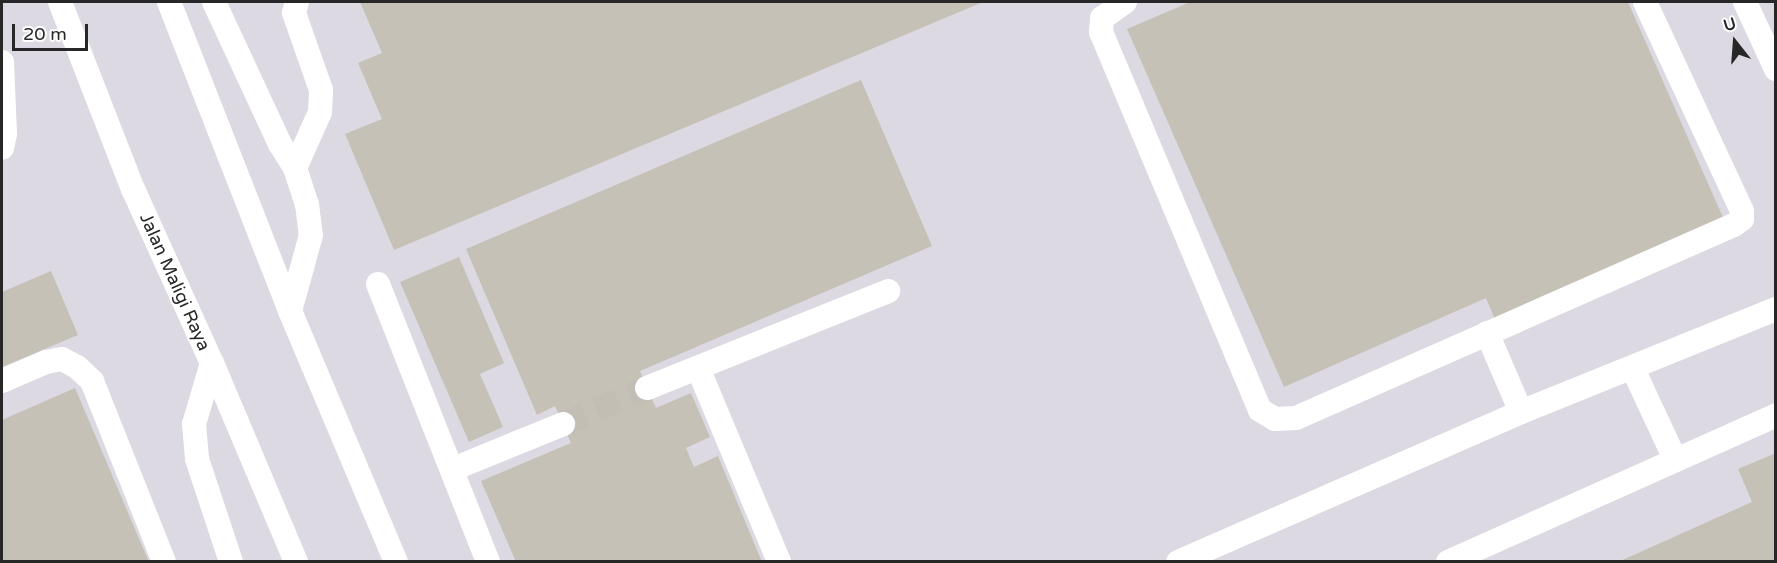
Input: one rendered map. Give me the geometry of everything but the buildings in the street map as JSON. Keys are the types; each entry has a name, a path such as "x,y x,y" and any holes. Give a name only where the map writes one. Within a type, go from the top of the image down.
{"street":[{"name":"Jalan Maligi Raya","path":"60,2 133,189 212,363 296,561"},
{"path":"169,2 290,311 396,561"},
{"path":"214,2 280,144 295,168 307,204 311,235 290,311"},
{"path":"295,168 320,112 321,90 299,34 294,12 297,2"},
{"path":"1125,2 1102,18 1101,32 1260,410 1275,419 1296,418 1734,225 1742,219 1742,211 1646,2"},
{"path":"1745,2 1776,69"},
{"path":"2,62 5,134 2,148"},
{"path":"378,284 488,561"},
{"path":"647,388 888,291"},
{"path":"1178,561 1521,412 1633,369 1776,309"},
{"path":"1487,333 1521,412"},
{"path":"2,381 45,362 62,359 77,367 92,381 164,561"},
{"path":"212,363 194,424 197,459 231,561"},
{"path":"698,368 779,561"},
{"path":"1633,369 1675,459"},
{"path":"1448,561 1776,415"},
{"path":"453,469 562,424"}],"shaded area":[{"path":"2,2 1775,2 1775,561 2,561"}],"tunnel":[{"path":"563,424 647,388"}]}
